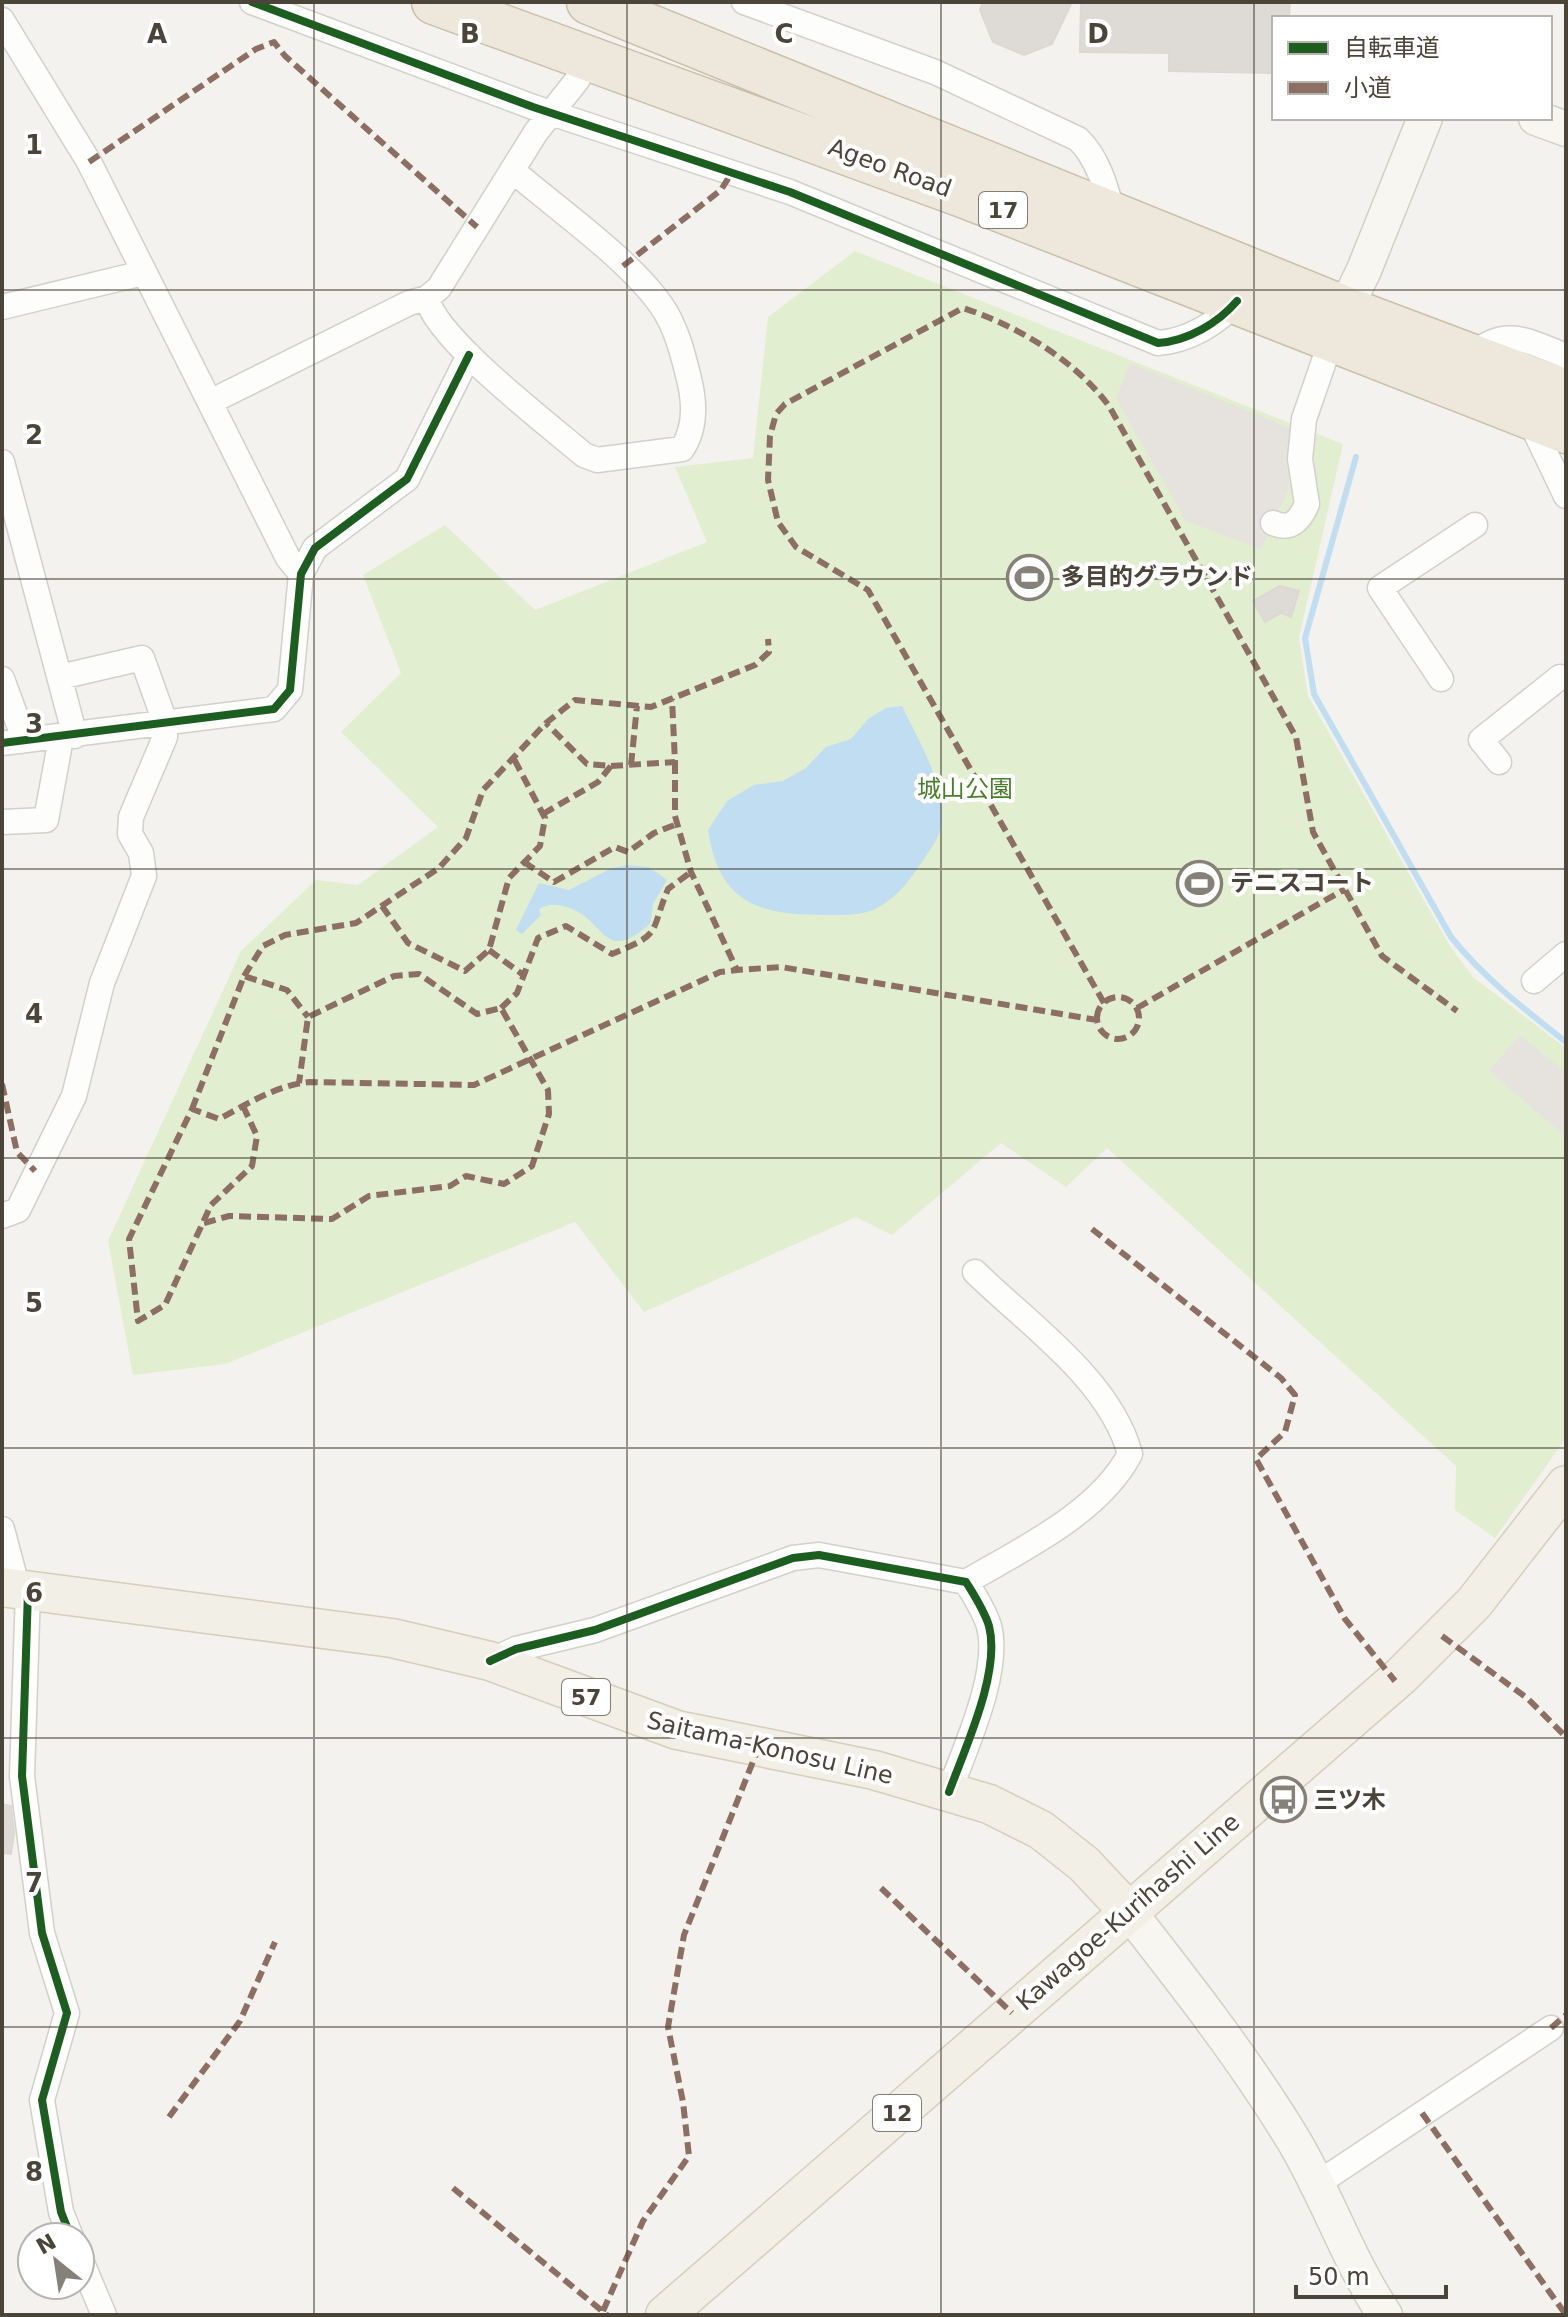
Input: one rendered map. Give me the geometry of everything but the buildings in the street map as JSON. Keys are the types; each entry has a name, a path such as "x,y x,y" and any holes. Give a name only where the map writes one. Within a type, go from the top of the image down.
{"highway":[{"name":"Ageo Road","path":"434,2 968,197 1237,301 1472,356 1566,392"},
{"name":"Ageo Road","path":"589,2 1112,211 1547,424"}],"main road":[{"name":"Kawagoe-Kurihashi Line","path":"665,2315 1432,1646 1474,1603 1566,1485"},
{"name":"Saitama-Konosu Line","path":"16,1589 392,1638 490,1661 677,1730 874,1770 989,1804 1041,1830 1084,1864 1129,1912"}],"street":[{"path":"252,2 303,24 552,113 790,192 1158,343 1180,338 1222,318 1237,301"},
{"path":"744,2 935,72 1078,139 1088,148 1105,185 1112,211"},
{"path":"2,20 89,162 288,558 301,574"},
{"path":"210,402 387,313 427,298 439,288 512,170 578,79"},
{"path":"1273,523 1287,527 1296,522 1307,504 1300,459 1304,419 1337,323 1364,270 1424,120"},
{"path":"1541,120 1566,129"},
{"path":"427,298 430,311 469,355 584,455 597,460 682,449 691,436 693,397 671,321 660,303 616,259 512,170"},
{"path":"2,307 143,273"},
{"path":"1472,356 1485,343 1506,338 1525,340 1566,356"},
{"path":"11,742 274,709 290,690 301,574 315,548 407,479 469,355"},
{"path":"1547,424 1566,496"},
{"path":"2,462 60,677 68,737 46,820 2,822"},
{"path":"1441,679 1380,588 1475,525"},
{"path":"2,1216 18,1210 74,1096 102,983 144,876 141,853 130,834 131,817 165,737 165,722 142,658 60,677"},
{"path":"1499,762 1481,740 1560,677"},
{"path":"2,679 22,733 11,742"},
{"path":"1534,981 1566,954"},
{"path":"490,1661 516,1649 595,1630 793,1558 819,1555 966,1582 1078,1510 1118,1475 1130,1454 1124,1434 1071,1358 1025,1321 975,1272"},
{"path":"2,1529 16,1589 22,1776 42,1933 67,2013 42,2100 65,2221"},
{"path":"949,1792 985,1693 989,1660 989,1627 966,1582"},
{"path":"1129,1912 1236,2053 1289,2133 1317,2184 1349,2254 1385,2315"},
{"path":"1317,2184 1551,2028"},
{"path":"96,2296 104,2315"}],"green space":[{"name":"城山公園","path":"855,251 1343,444 1299,638 1308,696 1450,946 1473,977 1566,1048 1566,1438 1495,1538 1455,1510 1456,1466 1107,1148 1066,1187 1001,1143 892,1235 856,1217 644,1312 575,1222 225,1364 133,1375 108,1241 241,951 316,880 358,885 438,827 341,732 401,673 363,575 445,525 535,610 707,542 675,467 753,458 768,317"}],"shaded area":[{"path":"1130,363 1290,428 1286,458 1289,488 1261,549 1186,521 1116,398"},
{"path":"1520,1035 1566,1073 1566,1137 1489,1071"}],"water":[{"path":"902,706 933,772 942,821 934,843 899,892 867,912 825,915 780,912 761,907 732,889 713,855 708,830 727,801 754,785 783,781 806,768 826,747 851,739 868,719 886,708"},
{"path":"627,865 649,867 667,880 653,904 650,924 634,936 622,941 612,940 577,911 554,905 539,909 541,915 522,934 516,930 539,883 569,890 610,869"}],"waterway":[{"path":"1356,457 1305,638 1314,694 1451,937 1491,980 1566,1042"}],"marked path":[{"path":"89,162 256,49 274,42 285,56 477,227"},
{"path":"623,266 721,190 732,172"},
{"path":"1104,1003 868,590 796,547 778,522 768,480 770,436 776,414 785,404 963,308 1003,324 1043,346 1079,374 1109,406 1296,737 1313,832 1382,956 1457,1011"},
{"path":"244,976 263,946 285,935 356,923 439,868 466,838 483,790 546,723 575,700 651,707 755,665 769,652 768,639"},
{"path":"611,766 675,762 672,699"},
{"path":"631,765 637,706"},
{"path":"543,814 598,782 611,766 587,764 546,723"},
{"path":"382,906 408,943 465,971 489,950 509,878 540,846 545,818 513,757"},
{"path":"675,762 675,816 691,872 737,970"},
{"path":"524,862 554,882 615,847 628,852 654,833 677,824"},
{"path":"501,1008 517,993 538,938 566,926 612,954 640,941 652,931 668,889 691,872"},
{"path":"1137,1008 1345,889"},
{"path":"489,950 522,974"},
{"path":"243,1106 257,1136 252,1166 211,1205 165,1305 138,1321 129,1239 192,1109 219,1119 252,1101 275,1091 310,1082 474,1085 720,972 737,970 781,967 1097,1020"},
{"path":"204,1223 229,1216 332,1219 369,1196 450,1186 466,1176 504,1184 532,1166 549,1114 548,1090 501,1008 477,1014 419,974 394,976 308,1017 299,1083"},
{"path":"192,1109 244,976 287,990 308,1017"},
{"path":"1118,997 1133,1003 1139,1018 1133,1033 1118,1039 1103,1033 1097,1018 1103,1003 1118,997"},
{"path":"2,1084 17,1152 35,1171"},
{"path":"1092,1229 1281,1378 1295,1395 1285,1432 1256,1459 1345,1619 1395,1681"},
{"path":"1442,1636 1527,1698 1566,1737"},
{"path":"603,2311 643,2221 689,2156 683,2102 668,2027 684,1935 758,1749"},
{"path":"881,1888 1012,2013"},
{"path":"169,2117 240,2021 275,1942"},
{"path":"1551,2028 1566,2015"},
{"path":"1422,2113 1566,2315"},
{"path":"453,2188 607,2315"}],"cycle path":[{"path":"252,2 533,107 790,192 1158,343 1202,330 1237,301"},
{"path":"2,743 274,709 290,690 301,574 315,548 407,479 469,355"},
{"path":"490,1661 516,1649 595,1630 793,1558 819,1555 966,1582 989,1626 990,1665 980,1710 949,1792"},
{"path":"28,1591 22,1776 42,1933 67,2013 42,2100 65,2221"}],"place":[{"name":"多目的グラウンド","path":"1030,577"},
{"name":"テニスコート","path":"1199,883"},
{"name":"三ツ木","path":"1283,1800"}]}
